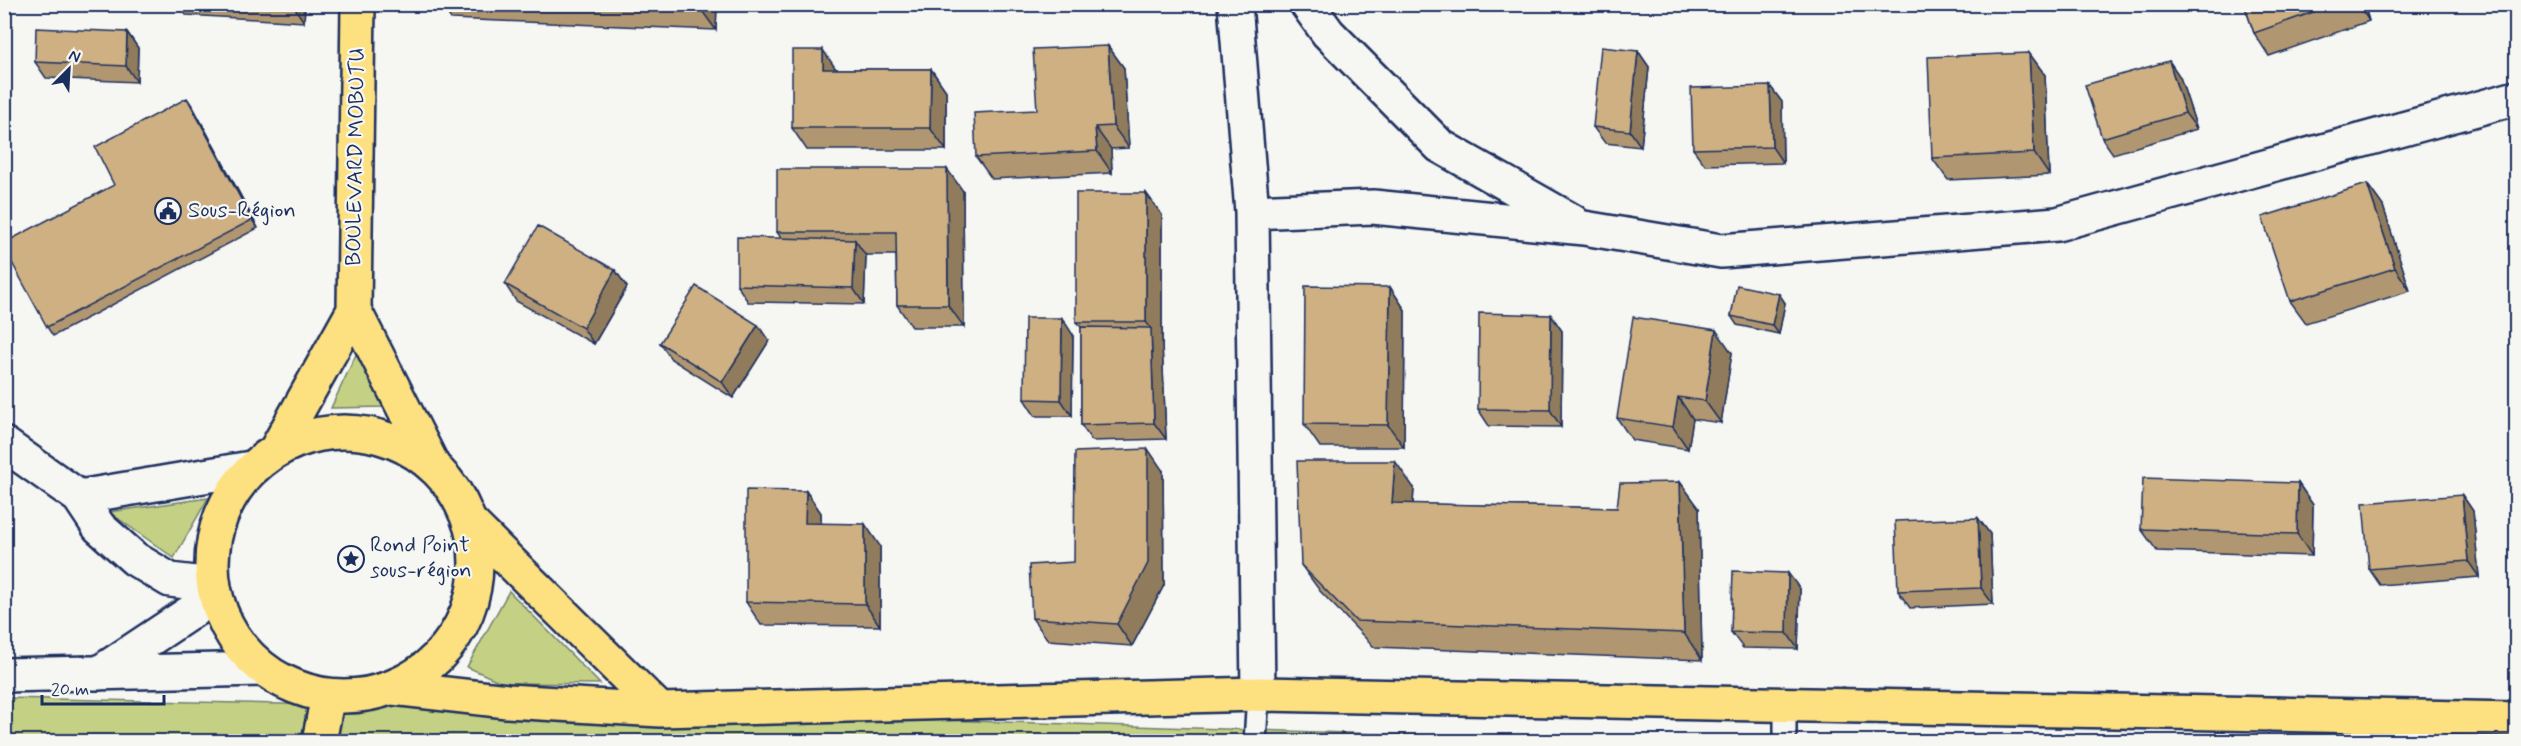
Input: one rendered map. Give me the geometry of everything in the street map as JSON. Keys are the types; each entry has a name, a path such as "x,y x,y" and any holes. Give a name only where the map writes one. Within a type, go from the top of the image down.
{"main road":[{"name":"BOULEVARD MOBUTU","path":"354,310 358,4"},
{"path":"277,448 354,310"},
{"path":"354,310 432,464 456,492 471,523 477,556 475,589 465,621 447,649 423,671 393,688 361,695 328,695 294,687 263,669 233,637 214,591 211,562 215,527 230,495 251,468 277,448 308,436 340,431 374,435 404,446 432,464"},
{"path":"471,523 660,710"},
{"path":"393,688 507,701 660,710 1258,694 2517,719"},
{"path":"319,741 328,695"}],"street":[{"path":"1235,4 1252,212 1258,694"},
{"path":"1307,4 1328,33 1440,146 1584,228"},
{"path":"1252,212 1373,207 1584,228 1720,251 2058,224 2517,98"},
{"path":"4,444 79,497 99,527 135,559 170,580 214,591"},
{"path":"79,497 251,468"},
{"path":"98,673 214,591"},
{"path":"4,675 263,669"}],"lane":[{"path":"1255,741 1258,694"},
{"path":"1785,706 1785,741"}],"green space":[{"path":"360,346 386,407 331,408"},
{"path":"208,498 174,558 109,512"},
{"path":"509,591 600,684 503,683 467,667"},
{"path":"5,698 788,715 1596,741 5,742"}],"building":[{"path":"624,4 700,4 700,8"},
{"path":"2244,4 2336,4 2254,33"},
{"path":"36,28 127,32 126,66 35,62"},
{"path":"1108,46 1113,126 1095,127 1097,151 976,157 974,113 1037,110 1033,49"},
{"path":"1601,47 1638,51 1630,131 1593,127"},
{"path":"792,50 823,50 823,69 931,69 930,128 792,128"},
{"path":"2029,53 2034,153 1932,158 1928,57"},
{"path":"2169,61 2185,113 2102,138 2085,85"},
{"path":"1770,86 1772,147 1693,149 1691,88"},
{"name":"Sous-Région","path":"187,98 252,220 47,327 4,248 4,243 114,185 95,147"},
{"path":"777,169 947,169 948,305 897,305 896,232 777,232"},
{"path":"2367,184 2395,268 2290,301 2262,217"},
{"path":"1076,193 1146,193 1146,322 1076,322"},
{"path":"538,226 615,270 583,328 505,284"},
{"path":"737,237 855,240 853,288 737,285"},
{"path":"1737,285 1779,294 1772,325 1731,316"},
{"path":"696,286 758,325 722,382 660,343"},
{"path":"1305,286 1390,287 1388,425 1304,424"},
{"path":"1479,313 1551,315 1550,410 1478,409"},
{"path":"1633,317 1716,330 1705,401 1678,397 1673,427 1617,418"},
{"path":"1025,318 1062,318 1061,400 1024,399"},
{"path":"1081,327 1151,328 1154,423 1081,425"},
{"path":"1148,449 1148,563 1117,624 1032,618 1029,565 1074,562 1075,452"},
{"path":"1297,461 1395,461 1392,503 1617,508 1620,483 1680,482 1684,633 1356,621 1301,565"},
{"path":"2143,478 2298,483 2297,534 2141,529"},
{"path":"746,490 806,491 805,523 865,524 865,604 746,602"},
{"path":"2462,495 2468,561 2369,569 2363,503"},
{"path":"1978,518 1981,588 1898,591 1895,521"},
{"path":"1733,571 1788,573 1787,633 1731,632"},
{"path":"955,738 1007,741 954,741"}],"place":[{"name":"Sous-Région","path":"168,211"},
{"name":"Rond Point sous-région","path":"351,559"}]}
